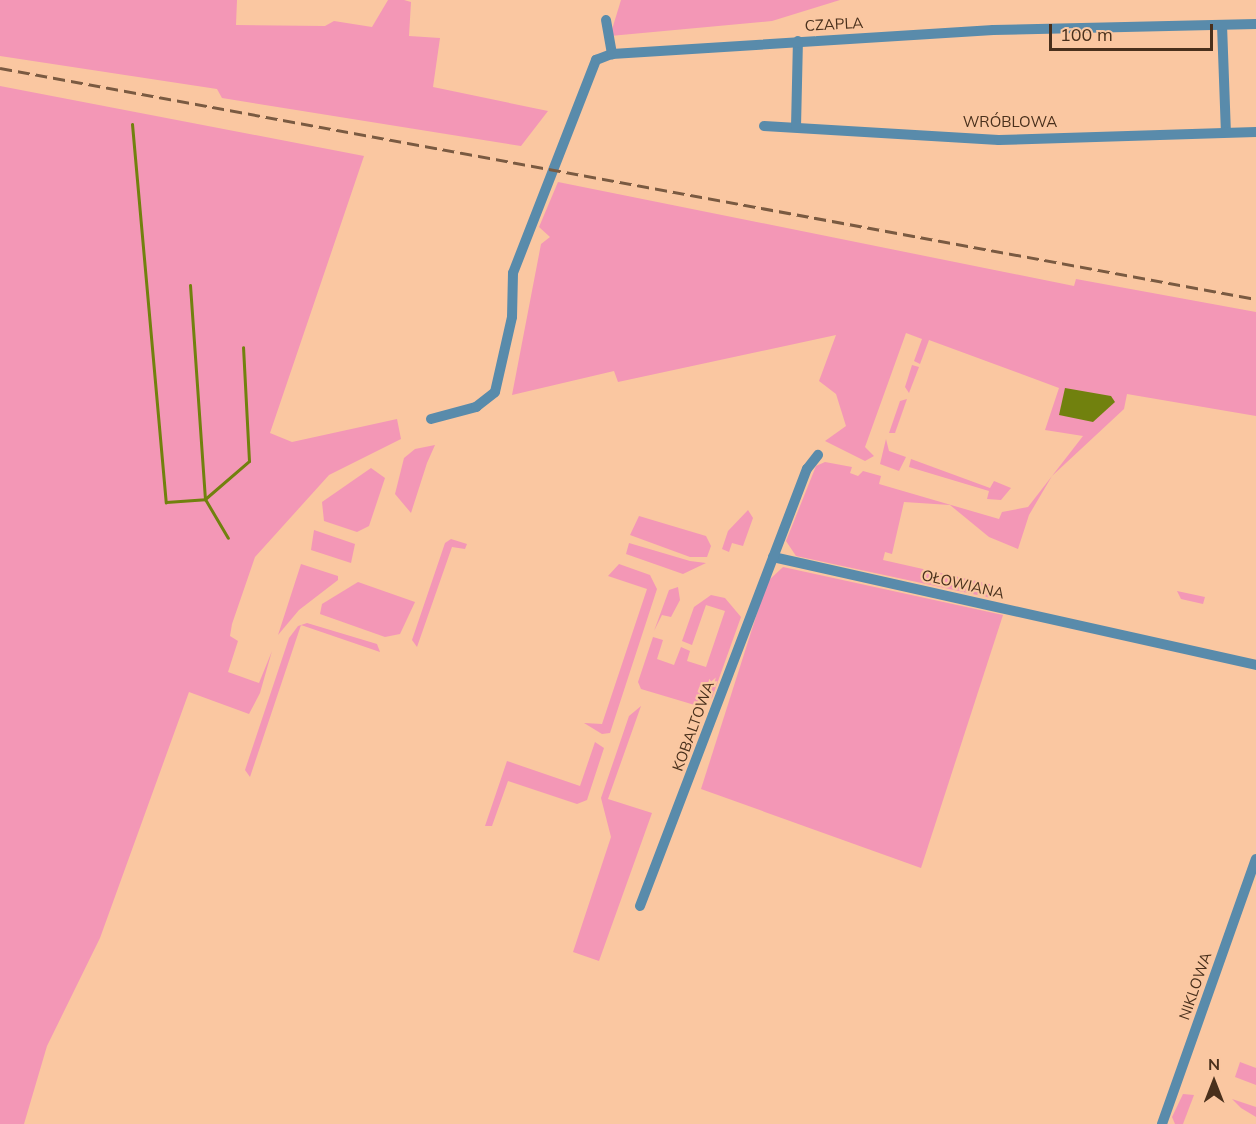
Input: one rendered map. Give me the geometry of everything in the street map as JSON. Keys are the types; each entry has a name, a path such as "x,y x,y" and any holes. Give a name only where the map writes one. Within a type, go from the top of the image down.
{"street":[{"path":"431,419 476,407 495,392 512,317 513,273 533,229 591,67 612,54 606,20"},
{"name":"CZAPLA","path":"612,54 798,41 1256,24"},
{"path":"1222,25 1226,132"},
{"path":"796,127 798,41"},
{"name":"WRÓBLOWA","path":"764,126 999,140 1256,132"},
{"path":"773,557 818,455"},
{"name":"OŁOWIANA","path":"773,557 1256,665"},
{"name":"KOBALTOWA","path":"640,906 773,557"},
{"name":"NIKLOWA","path":"1162,1124 1256,859"}],"shaded area":[{"path":"0,0 237,0 236,25 325,26 334,21 372,27 388,0 404,0 411,2 409,36 440,38 433,87 548,111 521,146 222,98 217,89 0,56"},
{"path":"621,0 840,0 772,21 610,36"},
{"path":"0,86 364,156 270,433 292,442 397,419 401,439 329,475 255,557 232,624 230,636 238,641 228,672 259,683 272,651 260,693 249,714 189,692 100,938 47,1046 24,1124 0,1124"},
{"path":"558,182 1074,286 1076,279 1256,312 1256,416 1127,394 1124,409 1052,476 1083,436 1045,430 1059,388 929,340 920,364 914,361 922,339 906,333 865,447 874,456 865,461 825,441 846,426 836,394 819,381 836,335 618,382 614,371 512,395 541,244 550,237 539,227"},
{"path":"912,365 919,367 909,393 905,387"},
{"path":"1065,388 1111,396 1115,402 1093,422 1059,415"},
{"path":"907,399 895,433 889,433 900,401"},
{"path":"886,439 889,451 906,457 899,471 880,464"},
{"path":"435,445 411,513 395,494 404,458 415,449"},
{"path":"911,459 990,488 994,481 1011,488 1001,500 987,499 989,491 909,467"},
{"path":"825,462 852,467 850,473 858,476 863,471 881,476 879,484 999,519 1002,512 1028,507 1052,476 1029,515 1018,549 989,537 950,505 904,502 892,554 885,552 883,560 994,585 991,598 796,556 786,541 816,466"},
{"path":"371,468 385,478 369,526 357,532 324,521 322,502"},
{"path":"748,510 753,518 743,546 732,543 729,552 722,549 728,531"},
{"path":"639,516 706,536 711,546 707,557 690,557 630,535"},
{"path":"314,530 355,544 351,563 311,550"},
{"path":"451,539 467,544 465,549 452,547 417,647 412,640 445,543"},
{"path":"629,543 690,561 706,563 683,574 626,554"},
{"path":"301,564 338,576 338,580 299,610 278,635"},
{"path":"619,564 650,575 657,589 610,733 602,734 584,723 602,724 647,589 608,576"},
{"path":"783,567 1003,615 921,868 701,789 767,582"},
{"path":"358,582 415,602 400,634 385,637 320,614 322,604"},
{"path":"678,587 680,600 671,617 662,615 654,631 669,590"},
{"path":"1177,591 1205,597 1203,604 1181,599"},
{"path":"711,595 725,598 741,617 712,698 698,706 641,689 638,682 653,637 663,640 657,659 674,665 681,647 690,651 687,661 706,667 725,611 706,605 692,645 682,641 694,607"},
{"path":"307,623 377,644 380,652 301,625"},
{"path":"301,625 250,777 245,770 289,638"},
{"path":"641,706 608,799 652,813 599,961 573,952 611,837 601,798 629,716"},
{"path":"595,742 604,748 587,800 577,804 508,781 492,826 485,826 507,761 580,786"},
{"path":"1240,1062 1256,1068 1256,1085 1235,1077"},
{"path":"1183,1094 1194,1095 1183,1124 1175,1124 1172,1117"},
{"path":"1232,1099 1256,1107 1256,1117 1241,1108"}],"waterway":[{"path":"132,124 166,502 205,499 228,538"},
{"path":"190,285 205,499"},
{"path":"205,499 249,461 243,347"}],"railway":[{"path":"0,68 1256,299"}]}
